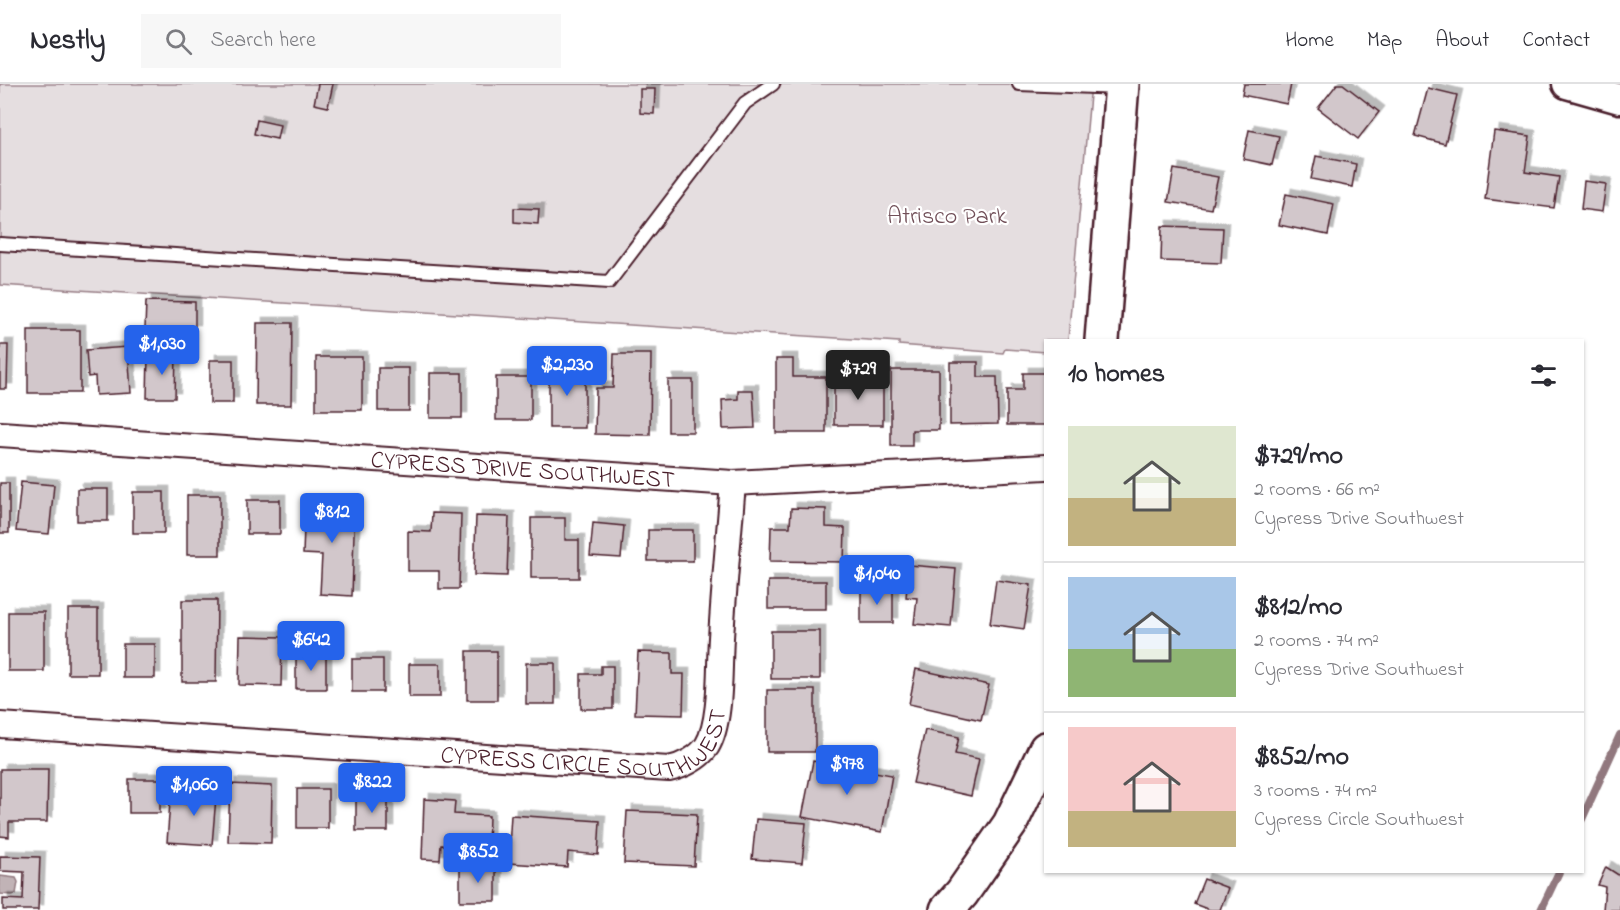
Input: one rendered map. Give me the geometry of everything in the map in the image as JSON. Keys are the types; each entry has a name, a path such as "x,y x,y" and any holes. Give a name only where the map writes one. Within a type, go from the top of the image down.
{"main road":[{"path":"1102,339 1121,86"},
{"path":"947,910 962,893 1010,824 1044,753"}],"street":[{"path":"1567,84 1615,97"},
{"name":"CYPRESS DRIVE SOUTHWEST","path":"0,434 733,483 1044,467"},
{"name":"CYPRESS CIRCLE SOUTHWEST","path":"0,725 669,770 684,766 706,747 713,732 719,685 733,483"}],"lane":[{"path":"0,244 609,282 745,103 773,84"},
{"path":"1019,84 1121,86"}],"green space":[{"name":"Atrisco Park","path":"0,84 1091,84 1068,339 1044,339 1044,352 1005,349 1003,353 899,345 899,342 0,285"}],"shaded area":[{"path":"0,876 16,878 18,882 16,894 0,894"}],"building":[{"path":"318,84 333,84 328,107 314,104"},
{"path":"1244,84 1291,84 1287,104 1242,95"},
{"path":"1337,84 1343,84 1379,112 1358,139 1318,108"},
{"path":"1428,88 1457,95 1445,144 1415,136"},
{"path":"640,89 655,89 654,114 640,113"},
{"path":"257,120 280,125 277,139 254,134"},
{"path":"1249,130 1279,136 1272,165 1243,159"},
{"path":"1494,131 1530,136 1525,172 1559,177 1554,208 1485,199"},
{"path":"1316,156 1356,164 1352,187 1311,179"},
{"path":"1174,169 1218,177 1211,209 1168,202"},
{"path":"1584,181 1606,184 1602,212 1581,209"},
{"path":"1286,194 1334,204 1328,235 1279,225"},
{"path":"514,208 539,209 538,224 514,222"},
{"path":"1162,226 1223,228 1221,263 1161,261"},
{"path":"146,301 195,302 195,330 145,329"},
{"path":"257,323 292,323 291,405 256,405"},
{"path":"28,330 80,330 80,393 28,393"},
{"path":"0,345 8,345 7,389 0,389"},
{"path":"128,347 131,393 96,395 95,376 88,377 86,350"},
{"path":"148,354 176,354 175,398 147,398"},
{"path":"614,354 651,354 650,435 595,434 596,388 613,388"},
{"path":"316,357 362,357 362,410 316,410"},
{"path":"776,359 793,359 793,377 826,377 826,433 776,433"},
{"path":"210,360 233,360 233,403 210,403"},
{"path":"950,362 978,362 978,377 997,377 998,424 950,425"},
{"path":"549,366 585,366 585,428 549,428"},
{"path":"378,368 409,368 409,411 378,411"},
{"path":"891,370 939,370 939,430 912,430 912,446 891,446"},
{"path":"430,373 462,373 462,418 430,418"},
{"path":"1023,373 1044,373 1044,425 1007,425 1007,390 1023,390"},
{"path":"496,377 531,377 531,420 496,420"},
{"path":"834,377 883,377 883,425 834,425"},
{"path":"668,380 693,380 693,432 668,432"},
{"path":"738,390 753,390 755,428 723,429 722,400 738,399"},
{"path":"21,482 54,485 49,534 16,531"},
{"path":"0,483 9,483 9,533 0,533"},
{"path":"77,489 108,489 108,521 77,521"},
{"path":"133,492 164,492 164,533 133,533"},
{"path":"187,495 220,495 220,555 187,555"},
{"path":"247,500 280,500 280,534 247,534"},
{"path":"305,501 355,503 352,596 320,594 322,555 303,554"},
{"path":"791,508 826,509 826,527 845,528 844,562 770,561 771,527 790,527"},
{"path":"432,513 461,514 459,589 439,589 439,571 408,571 408,531 431,532"},
{"path":"476,516 509,517 507,576 474,575"},
{"path":"531,518 565,518 565,540 579,540 579,578 531,578"},
{"path":"593,523 624,526 621,558 590,556"},
{"path":"648,530 693,530 693,561 648,561"},
{"path":"909,565 956,569 951,627 914,624 917,598 906,597"},
{"path":"996,580 1031,585 1024,629 990,624"},
{"path":"768,581 826,581 826,609 768,609"},
{"path":"861,590 893,590 893,623 861,623"},
{"path":"182,600 217,600 216,682 182,682"},
{"path":"68,609 98,609 98,674 68,674"},
{"path":"8,612 44,612 44,671 8,671"},
{"path":"771,631 820,631 820,679 771,679"},
{"path":"240,636 282,637 281,686 239,685"},
{"path":"123,644 155,644 155,678 123,678"},
{"path":"467,651 497,651 497,700 467,700"},
{"path":"638,652 672,653 672,674 684,674 683,715 635,714"},
{"path":"296,656 326,656 326,689 296,689"},
{"path":"352,659 383,659 383,692 352,692"},
{"path":"526,663 555,663 555,704 526,704"},
{"path":"409,664 440,664 440,697 409,697"},
{"path":"601,666 613,666 613,709 581,709 581,674 601,674"},
{"path":"916,669 989,685 981,720 909,704"},
{"path":"767,690 815,690 815,752 767,752"},
{"path":"925,730 959,737 955,754 979,759 971,796 913,783"},
{"path":"813,761 892,775 882,832 802,817"},
{"path":"0,769 48,769 47,822 9,822 9,837 0,836"},
{"path":"129,779 160,779 160,813 129,813"},
{"path":"189,783 217,785 212,845 167,842 170,802 187,804"},
{"path":"230,784 272,786 271,843 228,842"},
{"path":"297,789 328,789 328,828 297,828"},
{"path":"356,797 388,797 388,831 356,831"},
{"path":"424,799 455,801 454,814 489,816 488,847 441,845 440,860 422,859"},
{"path":"627,811 697,814 694,866 624,863"},
{"path":"511,815 600,821 598,855 568,852 567,867 508,863"},
{"path":"756,819 806,823 802,863 752,859"},
{"path":"0,856 40,857 38,910 3,910 3,899 23,900 24,872 0,871"},
{"path":"1606,867 1620,876 1620,910 1603,910 1605,887 1598,885"},
{"path":"460,868 496,868 496,901 460,901"},
{"path":"1204,879 1228,888 1220,910 1210,910 1194,904"}],"waterway":[{"path":"1584,815 1620,735"},
{"path":"1541,910 1559,873"}]}
